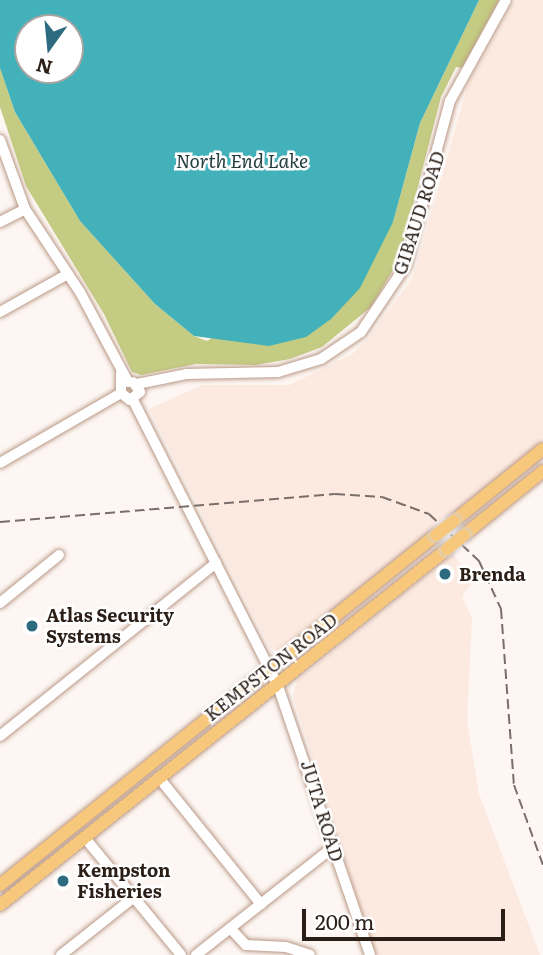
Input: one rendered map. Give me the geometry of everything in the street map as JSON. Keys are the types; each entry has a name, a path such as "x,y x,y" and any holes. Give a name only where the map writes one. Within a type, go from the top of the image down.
{"main road":[{"name":"KEMPSTON ROAD","path":"0,885 543,449"},
{"name":"KEMPSTON ROAD","path":"0,905 278,686 543,471"}],"street":[{"name":"GIBAUD ROAD","path":"0,463 131,393 186,374 250,375 287,370 329,355 361,331 406,265 450,101 506,0"},
{"name":"JUTA ROAD","path":"0,140 25,209 68,274 121,372 270,668 303,748 332,848 370,955"},
{"path":"0,222 25,209"},
{"path":"0,312 68,274"},
{"path":"0,603 59,555"},
{"path":"0,736 216,563"},
{"path":"160,779 261,904"},
{"path":"85,838 181,955"},
{"path":"196,955 332,848"},
{"path":"61,955 133,898"},
{"path":"230,929 246,945 286,947 310,955"}],"shaded area":[{"path":"515,0 543,0 543,441 278,653 272,652 149,409 202,385 289,385 352,354 368,339 413,277 468,84"},
{"path":"453,554 473,581 462,597 472,618 467,720 479,794 540,955 375,955 293,696 297,680"}],"green space":[{"path":"479,0 499,0 462,68 456,67 441,97 399,260 371,307 322,347 290,359 256,365 196,364 141,375 132,372 104,314 26,186 0,107 0,68 15,112 80,221 155,304 194,336 207,341 393,222 420,123"}],"water":[{"name":"North End Lake","path":"0,0 479,0 420,123 393,222 360,288 331,319 306,337 269,346 194,336 155,304 80,221 15,112 0,68"}],"railway":[{"path":"0,522 335,494 382,497 429,514 479,561 501,609 514,785 543,865"}],"place":[{"name":"Brenda","path":"445,574"},
{"name":"Atlas Security Systems","path":"32,626"},
{"name":"Kempston Fisheries","path":"63,881"}]}
